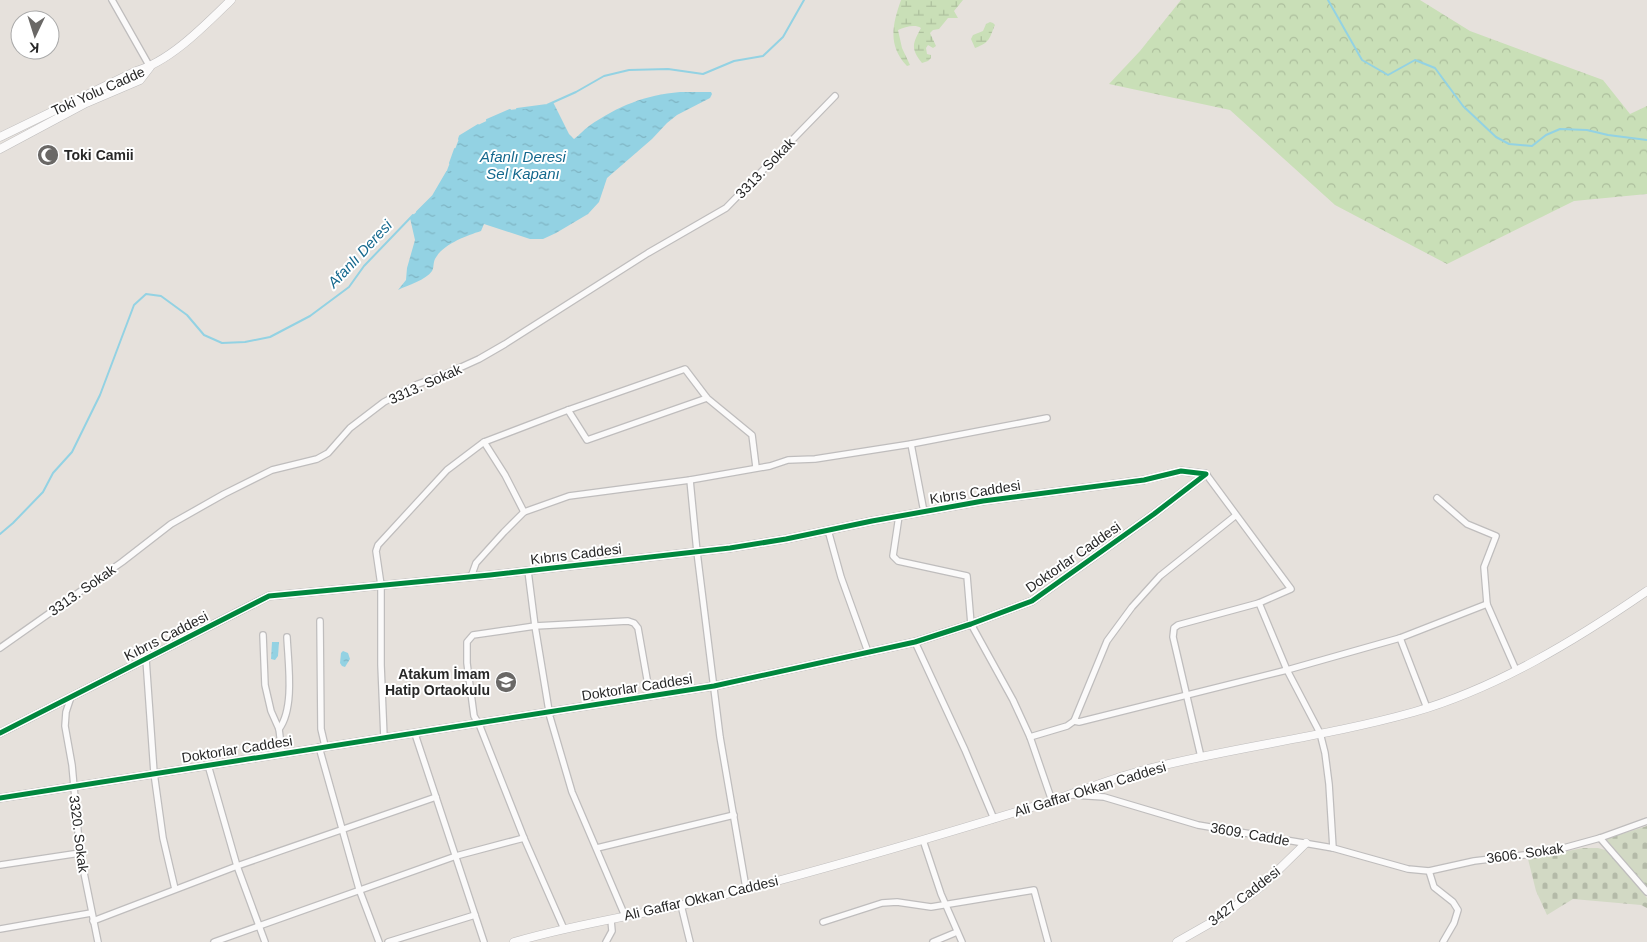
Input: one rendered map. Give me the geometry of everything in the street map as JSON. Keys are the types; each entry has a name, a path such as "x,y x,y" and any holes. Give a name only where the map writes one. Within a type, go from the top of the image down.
{"street":[{"path":"112,0 150,67 194,35 231,0"},
{"name":"Toki Yolu Cadde","path":"0,137 136,71 150,67"},
{"name":"Toki Yolu Cadde","path":"0,149 86,103 140,80 150,67"},
{"name":"3313. Sokak","path":"0,648 122,562 171,524 272,470 317,459 328,453 350,428 384,402 418,384 446,374 499,348 640,258 726,208 835,96"},
{"path":"384,738 380,665 381,585 376,551 381,539 447,470 484,442 685,369 707,398 752,435 756,467"},
{"path":"568,410 587,440 707,398"},
{"path":"471,577 476,564 524,512 569,496 690,480 770,466 788,460 815,459 911,444 1046,418"},
{"path":"484,442 505,475 524,512"},
{"path":"911,444 924,512"},
{"name":"Kıbrıs Caddesi","path":"0,733 269,596 471,577 697,552 786,539 899,516 992,500 1144,480 1181,471 1206,474"},
{"path":"1201,757 1173,637 1174,628 1178,625 1259,602 1291,589 1206,474"},
{"name":"Doktorlar Caddesi","path":"0,798 714,686 915,642 971,624 1032,600 1154,514 1206,474"},
{"path":"690,480 714,686 746,888"},
{"path":"1437,498 1467,524 1496,536 1484,567 1487,604 1516,670"},
{"path":"899,516 893,556 898,562 967,576 971,624 1030,738 1052,801"},
{"path":"1030,738 1067,726 1074,721 1107,640 1132,607 1160,576 1236,516"},
{"path":"828,530 841,577 868,652"},
{"path":"528,571 549,713 572,792 625,916"},
{"name":"Ali Gaffar Okkan Caddesi","path":"514,942 564,929 681,905 923,840 1052,801 1107,780 1201,757 1354,727 1427,708 1479,689 1516,670 1566,643 1647,591"},
{"path":"1259,602 1287,670 1320,734 1325,753 1329,784 1333,848"},
{"path":"1074,721 1079,722 1287,670 1400,638 1487,604"},
{"path":"320,621 322,747 359,889 379,942"},
{"path":"564,929 474,716 467,663 467,642 473,635 535,626 628,621 638,628 650,696"},
{"path":"263,635 265,685 271,712 279,729 282,753"},
{"path":"279,729 286,714 289,696 287,637"},
{"path":"1400,638 1427,708"},
{"path":"915,642 965,750 994,819"},
{"path":"146,659 154,773 163,838 175,889"},
{"name":"3320. Sokak","path":"71,697 66,712 65,726 72,765 80,853 98,942"},
{"path":"415,734 484,942"},
{"path":"208,765 237,866 265,942"},
{"name":"3609. Cadde","path":"1072,794 1104,797 1198,825 1333,848 1408,869 1429,871"},
{"path":"93,922 237,866 436,796"},
{"path":"597,848 734,815"},
{"name":"3606. Sokak","path":"1429,871 1474,861 1549,852 1600,838 1647,821"},
{"path":"214,942 456,856 524,838"},
{"path":"1600,838 1647,892"},
{"path":"923,840 962,942"},
{"name":"3427 Caddesi","path":"1179,942 1222,917 1263,885 1306,844"},
{"path":"0,865 80,853"},
{"path":"1429,871 1434,886 1453,902 1458,910 1454,923 1443,942"},
{"path":"823,922 882,903 897,902 931,907 1034,890 1048,942"},
{"path":"681,905 690,942"},
{"path":"0,930 91,914"},
{"path":"388,942 475,915"},
{"path":"606,942 612,931 611,920"},
{"path":"933,942 957,932"}],"green space":[{"path":"901,0 963,0 954,11 958,18 948,18 939,29 933,30 930,33 936,46 933,48 928,45 926,48 927,54 931,55 928,61 922,63 914,49 921,28 916,26 898,30 902,48 910,65 907,66 897,51 894,43 894,27"},
{"path":"1181,0 1420,0 1470,31 1603,80 1630,114 1647,106 1647,194 1574,201 1447,264 1335,205 1230,110 1109,84 1140,51"},
{"path":"990,22 995,25 989,39 984,44 975,48 971,39 973,35 983,31 986,24"},
{"path":"1647,826 1647,888 1606,839"},
{"path":"1583,848 1598,848 1609,851 1647,898 1647,908 1641,905 1573,899 1547,915 1536,891 1528,859"}],"water":[{"name":"Afanlı Deresi Sel Kapanı","path":"680,92 711,92 712,94 710,98 677,115 667,123 652,139 607,178 599,202 588,214 543,239 530,239 484,224 481,231 455,241 443,249 435,259 432,271 426,277 398,290 406,280 407,268 415,240 410,218 433,196 446,173 460,136 510,110 547,105 553,102 569,134 574,139 589,126 621,107 643,99"},
{"path":"272,642 279,642 278,656 275,660 271,659"},
{"path":"343,651 348,653 350,659 345,667 340,663"}],"waterway":[{"path":"517,109 547,105 576,92 604,76 629,70 668,69 703,74 734,61 763,56 783,37 804,0"},
{"path":"1328,0 1362,60 1388,75 1415,60 1435,68 1463,106 1496,137 1509,144 1532,146 1546,135 1560,129 1587,130 1647,140"},
{"name":"Afanlı Deresi","path":"487,120 510,110"},
{"name":"Afanlı Deresi","path":"459,139 460,136 478,125"},
{"name":"Afanlı Deresi","path":"450,163 455,149"},
{"name":"Afanlı Deresi","path":"417,212 433,196 447,172"},
{"name":"Afanlı Deresi","path":"0,534 43,492 53,473 72,452 100,395 134,305 146,294 161,296 187,315 204,335 222,343 245,342 270,337 310,316 349,287 364,266 413,215"}],"cycle path":[{"path":"0,733 269,596 490,575 730,548 983,501 1144,480 1181,471 1206,474 1154,514 1032,601 971,624 915,642 714,686 0,798"}],"place":[{"name":"Toki Camii","path":"48,155"},
{"name":"Atakum İmam Hatip Ortaokulu","path":"506,682"}]}
